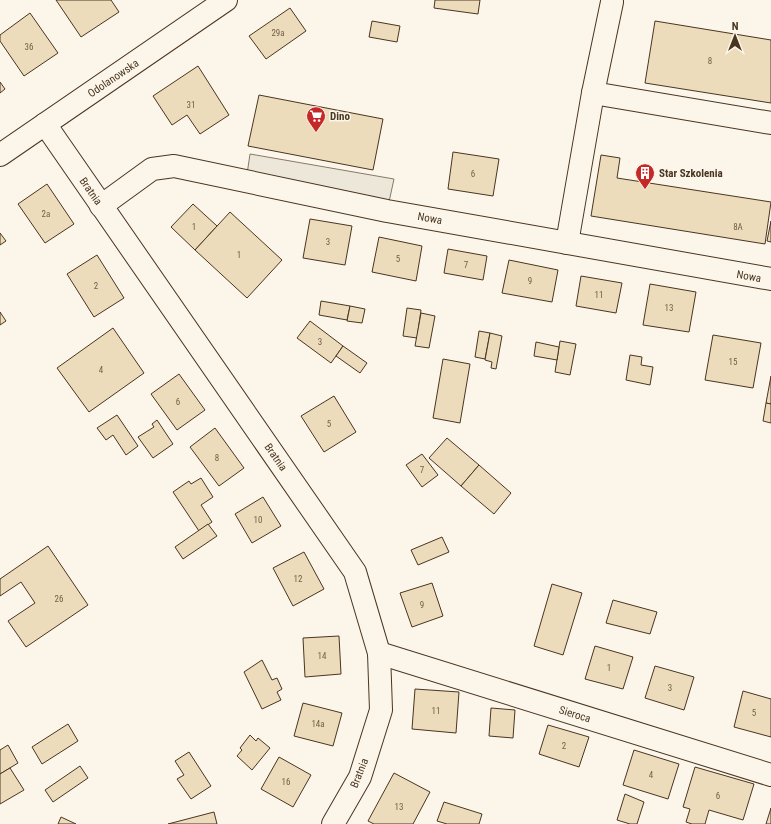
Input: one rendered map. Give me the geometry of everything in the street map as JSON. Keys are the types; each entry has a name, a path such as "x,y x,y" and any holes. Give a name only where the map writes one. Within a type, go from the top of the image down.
{"street":[{"name":"Odolanowska","path":"0,155 226,0"},
{"path":"566,243 593,93 612,2"},
{"path":"593,93 771,123"},
{"name":"Bratnia","path":"45,124 355,572 379,653 381,710 360,777 333,824"},
{"name":"Nowa","path":"101,206 152,169 174,166 387,210 771,279"},
{"name":"Sieroca","path":"379,653 771,775"}],"shaded area":[{"path":"250,154 394,179 387,211 246,181"}],"building":[{"path":"56,0 111,0 119,12 81,37"},
{"path":"435,0 480,0 478,14 434,8"},
{"path":"290,8 306,31 266,59 249,36"},
{"path":"30,13 58,53 24,76 0,41 0,35"},
{"path":"372,21 400,26 397,42 369,37"},
{"path":"655,21 771,40 771,103 645,83"},
{"path":"198,66 229,115 200,134 187,115 172,125 153,96"},
{"path":"0,82 5,89 0,93"},
{"name":"Dino","path":"259,95 383,119 373,170 248,146"},
{"path":"453,152 499,159 493,196 448,189"},
{"name":"Star Szkolenia","path":"601,155 620,158 617,178 771,202 765,244 591,216"},
{"path":"47,184 74,224 45,243 18,204"},
{"path":"193,204 217,226 195,250 171,227"},
{"path":"230,212 282,260 247,298 195,250"},
{"path":"310,219 352,226 345,265 303,258"},
{"path":"771,221 771,242 767,241"},
{"path":"0,233 6,241 0,245"},
{"path":"379,237 422,246 416,281 372,272"},
{"path":"448,249 487,256 483,280 444,273"},
{"path":"97,255 124,298 94,317 67,274"},
{"path":"509,260 558,270 552,302 502,293"},
{"path":"581,276 622,283 616,313 576,306"},
{"path":"650,284 696,292 689,332 643,325"},
{"path":"321,301 350,306 347,320 319,315"},
{"path":"350,306 365,309 362,323 347,321"},
{"path":"407,308 421,310 417,338 403,336"},
{"path":"0,312 6,321 0,325"},
{"path":"421,313 435,316 429,348 415,346"},
{"path":"310,321 343,346 331,363 297,338"},
{"path":"113,328 144,373 89,412 57,368"},
{"path":"479,331 490,333 485,359 475,357"},
{"path":"490,333 502,336 496,369 491,368 492,362 485,360"},
{"path":"713,335 761,343 753,388 705,380"},
{"path":"560,341 576,344 570,375 555,372"},
{"path":"536,342 559,347 557,360 534,356"},
{"path":"343,346 367,363 360,373 336,356"},
{"path":"630,355 642,357 641,365 653,367 650,385 626,380"},
{"path":"443,359 470,364 460,423 433,418"},
{"path":"179,374 205,410 177,430 151,394"},
{"path":"771,376 771,404 766,403"},
{"path":"334,396 356,432 324,452 301,416"},
{"path":"766,403 771,404 771,423 763,421"},
{"path":"117,415 138,446 126,455 113,435 106,440 97,428"},
{"path":"157,420 173,444 153,458 138,437 154,427 152,424"},
{"path":"215,428 244,468 219,486 190,447"},
{"path":"447,438 479,465 461,486 429,458"},
{"path":"422,454 438,475 422,487 406,465"},
{"path":"479,465 511,493 494,514 461,486"},
{"path":"201,478 213,497 201,505 212,522 199,531 173,492 189,481 191,484"},
{"path":"263,497 281,526 252,543 235,514"},
{"path":"208,524 217,536 183,559 175,547"},
{"path":"442,537 449,552 418,565 411,550"},
{"path":"48,546 88,605 26,647 8,621 35,603 21,582 0,596 0,579"},
{"path":"304,552 324,589 293,606 273,568"},
{"path":"432,583 443,616 412,627 400,593"},
{"path":"552,584 582,593 563,655 534,646"},
{"path":"613,600 657,612 650,634 606,623"},
{"path":"339,636 341,674 305,677 303,638"},
{"path":"595,646 633,657 623,689 585,679"},
{"path":"262,660 272,680 277,678 282,689 277,692 281,700 262,709 244,672"},
{"path":"655,666 694,677 684,710 645,698"},
{"path":"415,689 459,692 456,733 412,729"},
{"path":"743,691 771,699 771,737 734,727"},
{"path":"303,703 342,713 333,746 294,736"},
{"path":"491,708 515,710 513,738 489,736"},
{"path":"68,724 78,741 42,764 32,747"},
{"path":"548,725 589,737 579,767 539,754"},
{"path":"250,735 256,741 258,738 270,748 252,770 237,756 242,750 240,748"},
{"path":"8,745 18,763 0,774 0,750"},
{"path":"634,750 679,764 668,799 623,785"},
{"path":"189,752 211,786 191,799 177,779 184,775 175,761"},
{"path":"279,757 311,775 293,807 261,789"},
{"path":"80,766 88,778 53,802 45,790"},
{"path":"695,767 754,784 743,820 709,810 705,824 692,824 686,822 690,809 683,807"},
{"path":"10,768 24,790 0,804 0,774"},
{"path":"394,773 430,792 413,824 374,824 368,821"},
{"path":"625,794 644,802 637,824 630,824 617,820"},
{"path":"444,802 482,814 479,824 447,824 437,821"},
{"path":"771,808 771,824 766,824"},
{"path":"214,812 217,824 168,824"},
{"path":"61,817 76,824 58,824"}],"place":[{"name":"Dino","path":"316,133"},
{"name":"Star Szkolenia","path":"645,190"}]}
